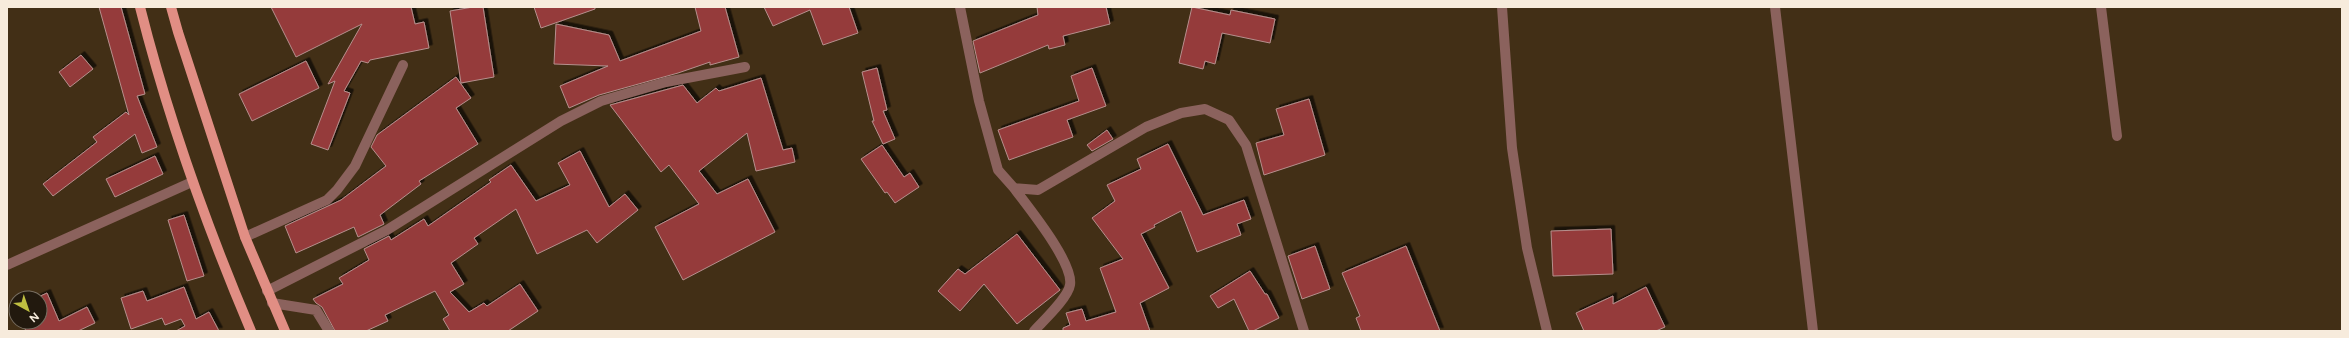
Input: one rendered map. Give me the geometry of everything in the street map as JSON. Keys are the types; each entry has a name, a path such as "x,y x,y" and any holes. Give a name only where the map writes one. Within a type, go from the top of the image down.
{"main road":[{"path":"140,7 158,76 192,182 251,331"},
{"path":"171,7 245,237 285,331"}],"street":[{"path":"960,7 980,101 998,170 1014,188 1050,239 1070,272 1070,286 1066,294 1034,331"},
{"path":"1502,7 1512,148 1527,248 1547,331"},
{"path":"1774,7 1813,331"},
{"path":"2101,7 2117,136"},
{"path":"245,237 327,200 337,190 355,166 403,65"},
{"path":"267,291 387,230 561,121 601,101 666,82 745,66"},
{"path":"1014,188 1038,190 1146,127 1181,113 1205,109 1229,120 1246,145 1304,331"},
{"path":"7,265 192,182"},
{"path":"272,303 316,310 329,331"}],"building":[{"path":"99,7 121,7 145,94 137,96 157,147 142,153 135,134 53,196 43,184 97,142 93,137 126,112 129,115"},
{"path":"271,7 411,7 415,24 424,22 429,48 370,60 368,63 361,61 344,91 350,93 328,150 311,144 335,81 328,84 362,24 296,57"},
{"path":"473,7 483,7 494,77 461,83 450,11"},
{"path":"534,7 595,7 595,9 541,28"},
{"path":"695,7 725,7 739,57 710,65 710,62 678,73 599,95 569,108 560,86 608,66 554,64 556,24 609,35 620,61 701,31"},
{"path":"764,7 849,7 858,33 823,45 810,10 773,26"},
{"path":"1037,7 1106,7 1110,24 1063,36 1065,45 1049,49 1048,45 980,73 973,41 1038,15"},
{"path":"1192,7 1230,15 1231,10 1275,19 1270,43 1222,33 1215,64 1205,61 1203,69 1179,63"},
{"path":"81,55 93,69 70,87 59,72"},
{"path":"306,61 319,88 252,121 239,94"},
{"path":"877,68 887,110 883,111 895,139 883,144 872,121 874,121 862,72"},
{"path":"1092,68 1106,106 1067,120 1073,137 1009,160 998,130 1079,101 1071,76"},
{"path":"456,77 471,98 456,108 478,144 419,181 421,184 380,215 384,224 358,237 354,227 296,253 285,226 341,200 386,166 371,147 377,135"},
{"path":"761,78 783,150 792,148 795,162 756,171 747,133 699,171 717,194 748,179 775,232 683,280 655,227 699,204 669,165 661,172 610,105 683,85 697,103 716,88 719,91"},
{"path":"1309,99 1325,155 1264,175 1256,143 1284,135 1276,109"},
{"path":"1107,130 1113,139 1092,151 1087,145"},
{"path":"1168,144 1203,215 1244,200 1251,219 1237,224 1241,235 1197,252 1181,211 1154,225 1155,227 1141,234 1169,288 1140,303 1150,331 1063,331 1063,328 1070,325 1066,313 1082,309 1086,321 1116,312 1100,268 1123,259 1092,218 1115,201 1107,185 1141,169 1137,159"},
{"path":"882,145 904,177 910,173 919,187 895,203 887,192 885,193 861,159"},
{"path":"580,151 609,207 625,194 638,210 597,243 587,230 537,254 516,209 474,238 478,244 451,263 464,284 450,292 469,312 484,303 487,306 520,284 538,311 508,331 450,331 443,319 449,315 435,291 385,315 388,321 366,331 335,331 322,307 313,299 343,284 339,278 369,260 364,249 389,236 391,240 424,219 428,226 491,182 489,180 511,165 536,201 570,185 558,163"},
{"path":"155,156 163,174 115,197 106,179"},
{"path":"184,215 204,276 187,281 168,220"},
{"path":"1611,229 1613,274 1553,276 1551,231"},
{"path":"1017,234 1060,290 1017,324 984,284 960,311 938,291 958,269 965,274"},
{"path":"1315,246 1330,289 1302,299 1288,256"},
{"path":"1406,246 1440,331 1361,331 1356,318 1360,316 1342,273"},
{"path":"1250,271 1265,294 1267,294 1279,318 1253,331 1249,331 1234,299 1218,308 1210,296"},
{"path":"184,287 196,319 209,312 219,331 176,331 185,326 181,319 165,325 162,318 131,329 121,298 143,291 147,301"},
{"path":"1646,287 1665,327 1656,331 1584,331 1576,313 1613,296 1613,304"},
{"path":"48,295 59,321 87,307 95,323 78,331 26,331 48,330"}]}
